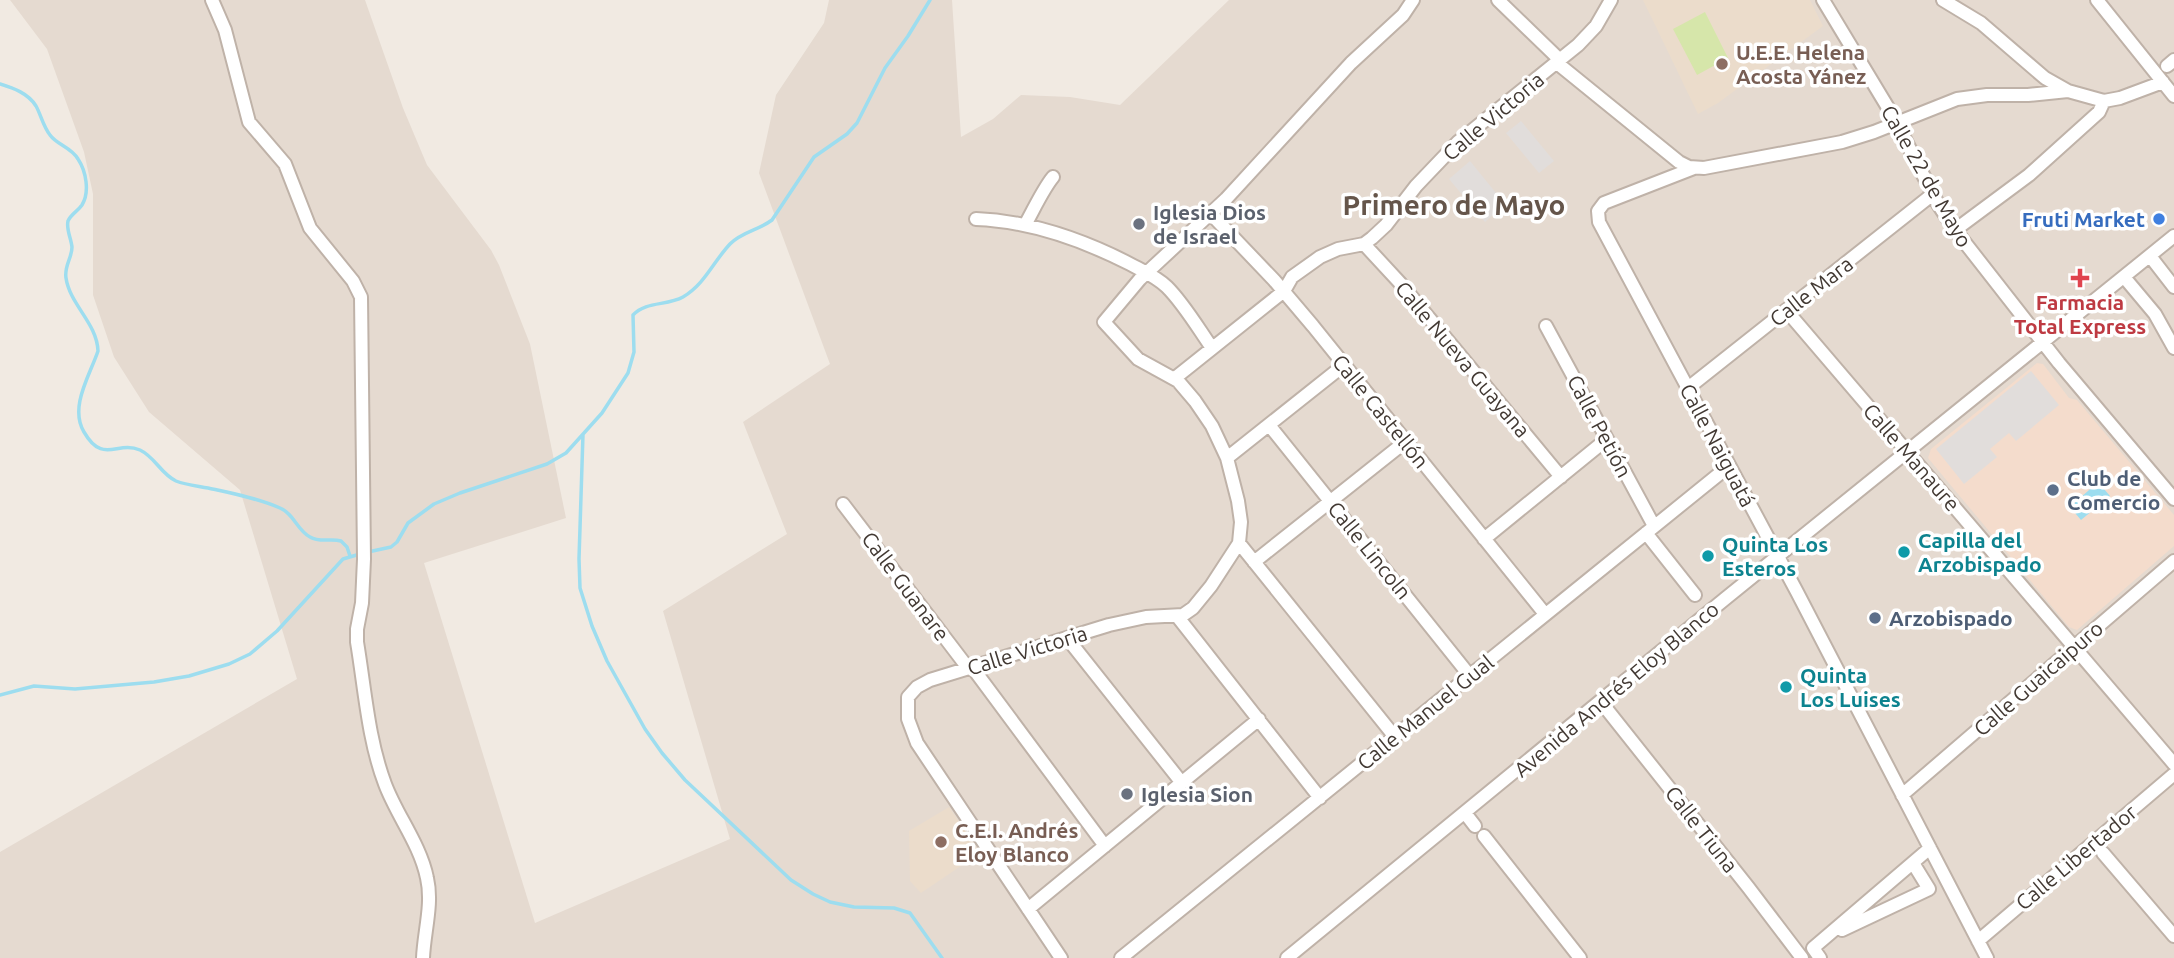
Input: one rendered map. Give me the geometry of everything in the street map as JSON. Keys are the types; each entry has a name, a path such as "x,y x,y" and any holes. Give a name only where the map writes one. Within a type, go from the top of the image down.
{"street":[{"path":"212,0 225,30 249,122 285,164 310,228 354,281 361,297 364,559 357,642 379,767 394,805 418,851 427,878 428,902 423,958"},
{"path":"1320,798 1177,616 1188,612 1198,603 1239,543 1241,522 1227,458 1212,426 1175,378 1138,359 1104,322 1146,273 1211,214 1351,63 1403,15 1413,0"},
{"path":"1498,0 1558,61 1679,162 1694,168 1728,165 1842,142 1957,99 2067,91"},
{"name":"Calle Victoria","path":"1175,378 1284,291 1292,278 1320,257 1338,249 1364,244 1386,225 1416,186 1458,142 1558,61 1596,26 1611,0"},
{"name":"Calle 22 de Mayo","path":"1823,0 1955,230 2043,342 2174,499"},
{"path":"1943,0 1981,23 2045,78 2067,91 2104,101 2163,82"},
{"path":"2097,0 2174,96"},
{"path":"1955,230 2029,175 2099,112 2104,101"},
{"name":"Calle Naiguatá","path":"1694,168 1606,202 1599,208 1598,216 1603,230 1987,958"},
{"path":"1024,225 1053,177"},
{"name":"Calle Mara","path":"1688,388 1933,194"},
{"name":"Calle Castellón","path":"1211,214 1284,291 1545,614"},
{"path":"975,219 1024,225 1095,248 1146,273 1167,288 1212,348"},
{"name":"Avenida Andrés Eloy Blanco","path":"1287,958 2174,236"},
{"name":"Calle Nueva Guayana","path":"1364,244 1409,293 1561,477"},
{"path":"2150,256 2174,287"},
{"path":"2124,277 2155,314 2174,348"},
{"name":"Calle Manaure","path":"1787,310 2174,764"},
{"name":"Calle Petión","path":"1546,326 1607,439 1650,530 1695,594"},
{"path":"1227,458 1344,365"},
{"name":"Calle Lincoln","path":"1269,425 1470,676"},
{"path":"1485,539 1607,439"},
{"path":"1254,562 1405,442"},
{"name":"Calle Manuel Gual","path":"1121,958 1729,466"},
{"name":"Calle Guanare","path":"843,504 1105,846"},
{"path":"1239,543 1395,737"},
{"name":"Calle Guaicaipuro","path":"1902,795 2174,561"},
{"name":"Calle Victoria","path":"1061,958 927,759 908,719 907,702 912,691 930,680 970,667 1137,618 1177,616"},
{"path":"1067,638 1182,783"},
{"name":"Calle Tiuna","path":"1601,702 1802,958"},
{"path":"1028,909 1259,719"},
{"name":"Calle Libertador","path":"1978,941 2174,774"},
{"path":"1465,813 1475,825"},
{"path":"1484,836 1573,955"},
{"path":"1819,958 1813,948 1930,848"},
{"path":"2103,853 2174,936"},
{"path":"1825,938 1929,889 1913,863"}],"shaded area":[{"path":"10,0 365,0 403,108 427,165 491,250 530,344 566,518 424,563 535,923 730,839 663,611 787,534 743,422 830,364 759,173 776,95 824,23 829,0 952,0 961,137 993,119 1021,95 1070,97 1120,105 1229,0 2174,0 2174,958 0,958 0,852 297,679 240,490 149,412 114,357 93,295 93,194 84,152 47,49"},
{"name":"U.E.E. Helena Acosta Yánez","path":"1643,0 1810,0 1823,26 1718,103 1698,114"},
{"path":"1521,121 1554,161 1539,173 1506,133"},
{"path":"1470,161 1505,204 1485,222 1449,179"},
{"name":"Club de Comercio","path":"2037,363 2043,364 2069,398 2077,400 2174,515 2174,546 2077,630 2069,627 1928,458 1931,449"},
{"path":"2031,371 2059,405 2016,441 2009,433 1990,449 1997,457 1964,484 1936,449"},
{"name":"C.E.I. Andrés Eloy Blanco","path":"949,807 980,853 921,893 910,881 909,831"}],"green space":[{"path":"1705,12 1728,58 1697,75 1673,29"}],"water":[{"path":"2098,482 2110,496 2081,520 2070,507"}],"waterway":[{"path":"368,552 391,547 408,523 434,504 547,464 566,453 602,413 628,373 634,352 633,315 644,308 670,302 691,292 734,240 772,220 814,157 847,134 857,123 885,68 930,0"},
{"path":"0,84 33,101 50,135 75,155 85,175 84,200 68,221 72,247 66,278 68,288 97,341 98,351 82,391 79,412 80,422 91,442 104,450 140,450 166,474 180,482 244,496 280,508 310,537 341,541 350,556"},
{"path":"583,434 580,588 607,661 645,729 685,780 791,880 830,902 854,907 894,908 910,913 942,958"},
{"path":"0,695 34,686 75,689 154,682 189,676 229,664 250,654 277,631 343,559 360,554"}],"place":[{"name":"U.E.E. Helena Acosta Yánez","path":"1722,64"},
{"name":"Fruti Market","path":"2159,219"},
{"name":"Iglesia Dios de Israel","path":"1139,224"},
{"name":"Farmacia Total Express","path":"2080,278"},
{"name":"Club de Comercio","path":"2053,490"},
{"name":"Capilla del Arzobispado","path":"1904,552"},
{"name":"Quinta Los Esteros","path":"1708,556"},
{"name":"Arzobispado","path":"1875,618"},
{"name":"Quinta Los Luises","path":"1786,687"},
{"name":"Iglesia Sion","path":"1127,794"},
{"name":"C.E.I. Andrés Eloy Blanco","path":"941,842"}],"district":[{"name":"Primero de Mayo","path":"1454,204"}]}
